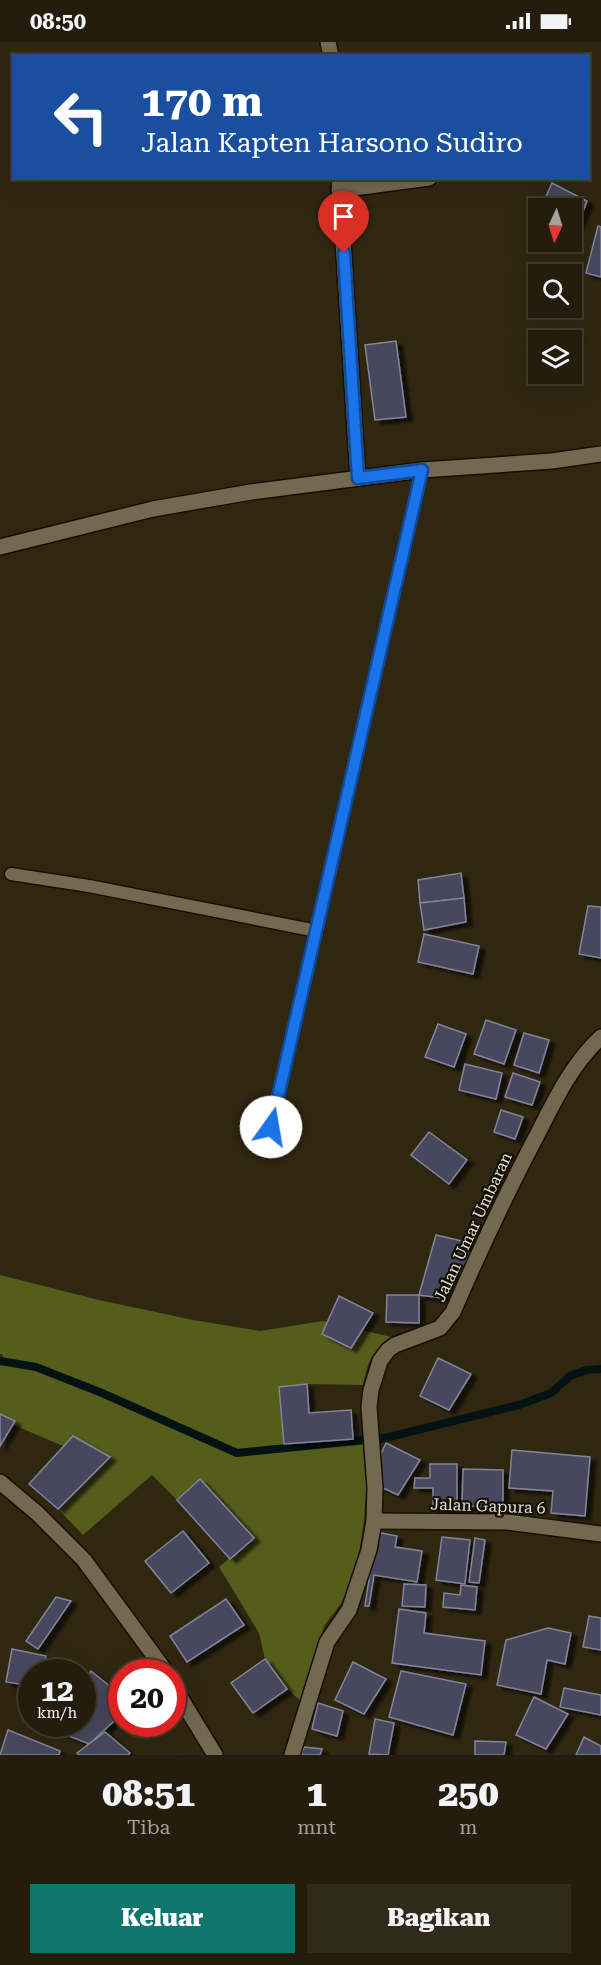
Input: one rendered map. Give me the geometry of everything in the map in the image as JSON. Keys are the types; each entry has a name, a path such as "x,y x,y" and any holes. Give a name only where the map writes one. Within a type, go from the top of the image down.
{"street":[{"path":"358,478 351,337 339,184 399,180"},
{"path":"0,547 153,509 251,492 422,470 552,461 601,454"},
{"name":"Jalan Umar Umbaran","path":"292,1755 327,1642 352,1604 369,1550 374,1521 374,1460 369,1407 371,1390 380,1361 395,1345 432,1332 447,1322 497,1213 548,1113 583,1054 601,1036"},
{"path":"0,1482 37,1513 84,1560 156,1659"},
{"name":"Jalan Gapura 6","path":"374,1521 507,1522 601,1534"},
{"path":"186,1707 215,1755"}],"lane":[{"path":"271,1127 422,470"},
{"path":"11,874 89,886 317,931"}],"green space":[{"path":"0,1275 99,1300 193,1320 260,1331 323,1321 391,1337 371,1358 363,1385 307,1384 279,1387 284,1444 365,1438 367,1476 364,1521 357,1567 343,1601 324,1626 300,1700 287,1689 265,1659 259,1633 219,1567 253,1539 200,1480 177,1500 152,1475 83,1535 58,1509 109,1457 73,1436 63,1446 0,1419 0,1367 3,1355 0,1354"}],"building":[{"path":"552,183 581,198 545,198"},
{"path":"582,198 587,201 582,214"},
{"path":"598,226 601,227 601,277 586,273"},
{"path":"396,341 406,417 375,420 365,345"},
{"path":"461,873 464,898 420,903 418,880"},
{"path":"464,898 466,922 424,930 420,903"},
{"path":"588,906 601,907 601,958 579,954"},
{"path":"424,934 479,946 473,974 418,962"},
{"path":"486,1020 516,1030 504,1064 474,1054"},
{"path":"438,1024 466,1034 454,1067 425,1057"},
{"path":"524,1033 549,1040 539,1073 514,1065"},
{"path":"465,1064 502,1073 496,1099 459,1090"},
{"path":"513,1073 540,1082 532,1105 505,1097"},
{"path":"501,1110 523,1117 515,1139 494,1132"},
{"path":"429,1132 467,1160 449,1184 411,1155"},
{"path":"436,1235 471,1243 463,1274 448,1270 442,1298 419,1295"},
{"path":"387,1295 419,1295 419,1323 386,1322"},
{"path":"339,1296 373,1313 351,1348 322,1334"},
{"path":"438,1358 471,1374 449,1410 420,1396"},
{"path":"307,1384 309,1413 351,1410 353,1439 284,1444 279,1387"},
{"path":"0,1414 15,1421 0,1446"},
{"path":"73,1436 110,1457 58,1509 29,1484"},
{"path":"386,1443 420,1460 398,1495 368,1481"},
{"path":"512,1450 590,1457 585,1516 551,1513 553,1491 509,1488"},
{"path":"430,1464 457,1464 457,1509 433,1509 433,1488 414,1488 415,1478 430,1478"},
{"path":"463,1469 503,1470 503,1507 462,1506"},
{"path":"200,1479 254,1538 230,1559 177,1500"},
{"path":"183,1531 209,1563 171,1593 145,1561"},
{"path":"376,1532 397,1536 395,1547 422,1551 417,1582 374,1575 369,1606 365,1606"},
{"path":"442,1537 470,1540 465,1584 436,1580"},
{"path":"475,1538 485,1540 479,1583 469,1582"},
{"path":"404,1584 426,1585 425,1607 402,1606"},
{"path":"461,1585 477,1587 475,1610 443,1607 444,1593 460,1595"},
{"path":"56,1597 71,1601 38,1649 26,1641"},
{"path":"226,1599 244,1625 187,1662 170,1636"},
{"path":"399,1609 426,1613 424,1633 485,1641 481,1675 392,1663"},
{"path":"589,1616 601,1618 601,1650 583,1647"},
{"path":"548,1628 571,1633 565,1664 547,1660 541,1694 497,1685 506,1640"},
{"path":"12,1649 46,1656 45,1659 18,1659 18,1684 6,1682"},
{"path":"265,1659 287,1689 253,1713 231,1683"},
{"path":"353,1662 386,1679 364,1714 335,1700"},
{"path":"401,1671 466,1684 453,1735 389,1717"},
{"path":"96,1675 108,1685 108,1727 89,1744 71,1737 96,1737"},
{"path":"564,1688 601,1695 601,1715 560,1707"},
{"path":"534,1697 568,1714 546,1749 516,1735"},
{"path":"318,1703 343,1711 337,1736 312,1729"},
{"path":"375,1719 394,1723 388,1755 369,1754"},
{"path":"8,1730 18,1734 18,1737 25,1737 60,1751 59,1755 0,1755"},
{"path":"105,1732 108,1737 130,1753 128,1755 79,1755 77,1753"},
{"path":"584,1737 601,1746 601,1755 576,1755"},
{"path":"475,1741 506,1742 504,1755 475,1755"},
{"path":"304,1747 322,1749 320,1755 301,1755"}],"waterway":[{"path":"0,1361 36,1367 102,1393 237,1453 385,1438 519,1405 551,1393 570,1376 586,1370 601,1369"}],"route":[{"path":"271,1127 422,470 358,478 344,253"}]}
